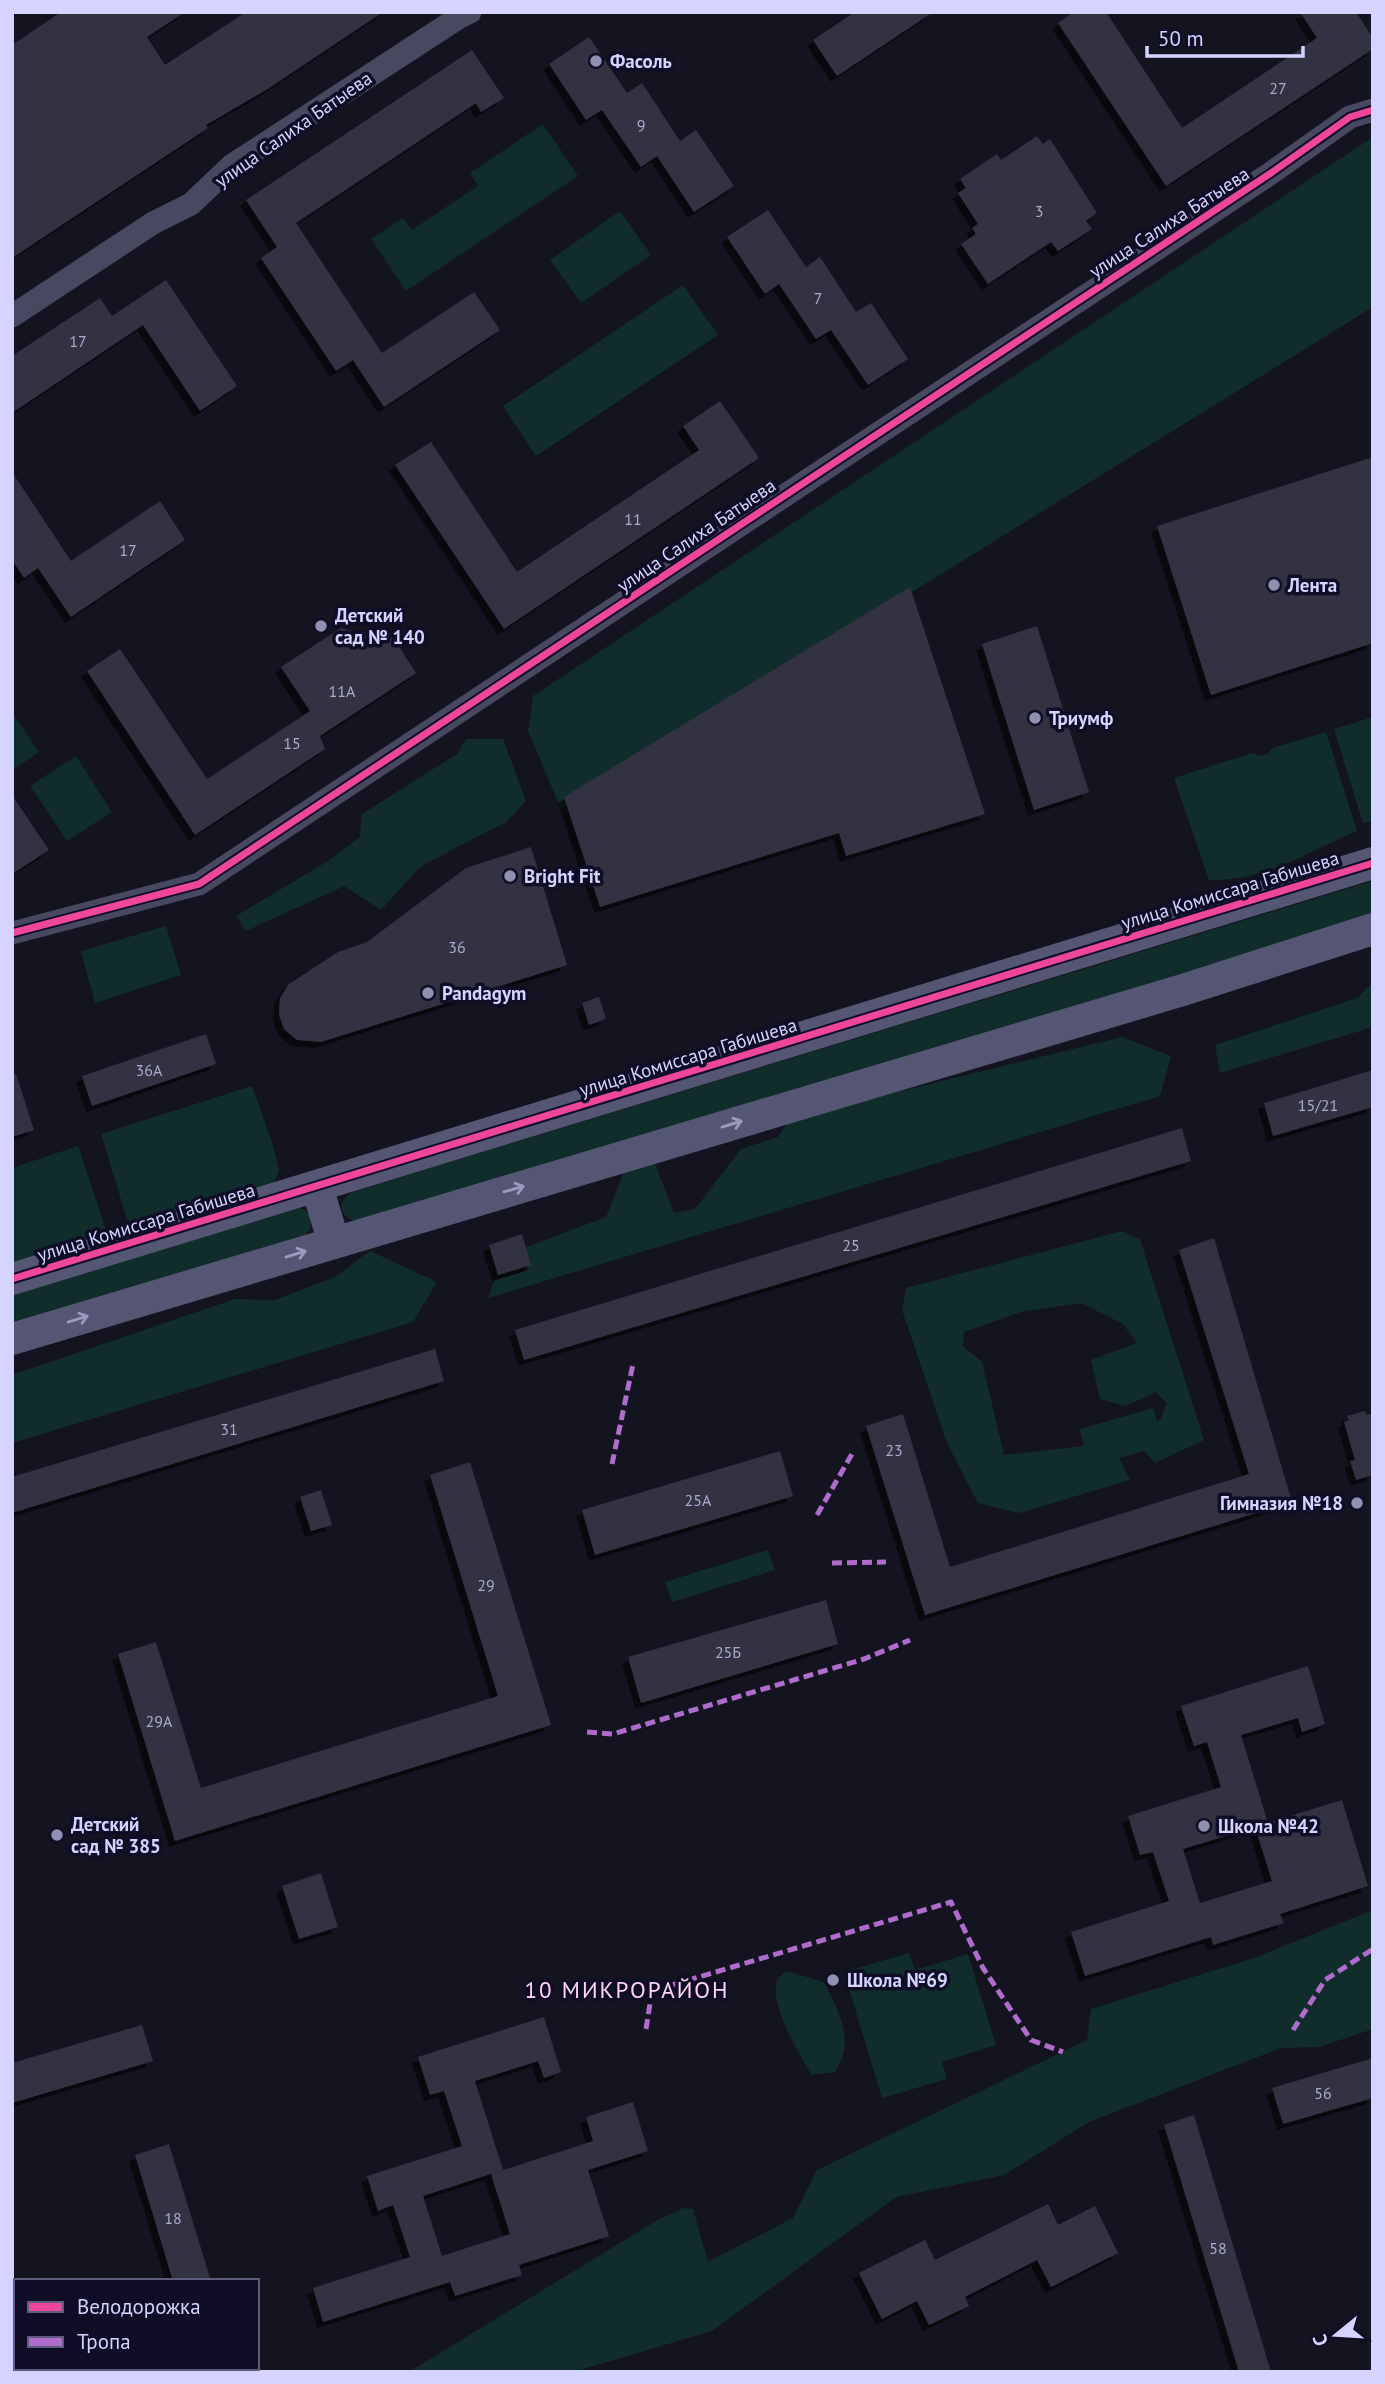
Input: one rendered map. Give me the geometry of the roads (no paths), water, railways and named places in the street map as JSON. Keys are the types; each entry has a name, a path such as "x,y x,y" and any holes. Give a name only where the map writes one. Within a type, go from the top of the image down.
{"street":[{"name":"улица Салиха Батыева","path":"12,316 153,223 191,204 231,166 470,12"},
{"name":"улица Салиха Батыева","path":"12,933 199,884 1271,173 1350,117 1373,110"},
{"name":"улица Комиссара Габишева","path":"12,1279 1373,863"},
{"path":"12,1339 1173,993 1373,929"},
{"path":"317,1187 334,1243"}],"place":[{"name":"Фасоль","path":"596,61"},
{"name":"Лента","path":"1274,585"},
{"name":"Детский сад № 140","path":"321,626"},
{"name":"Триумф","path":"1035,718"},
{"name":"Bright Fit","path":"510,876"},
{"name":"Pandagym","path":"428,993"},
{"name":"Гимназия №18","path":"1357,1503"},
{"name":"Школа №42","path":"1204,1826"},
{"name":"Детский сад № 385","path":"57,1835"},
{"name":"Школа №69","path":"833,1980"}],"district":[{"name":"10 МИКРОРАЙОН","path":"627,1990"}]}
